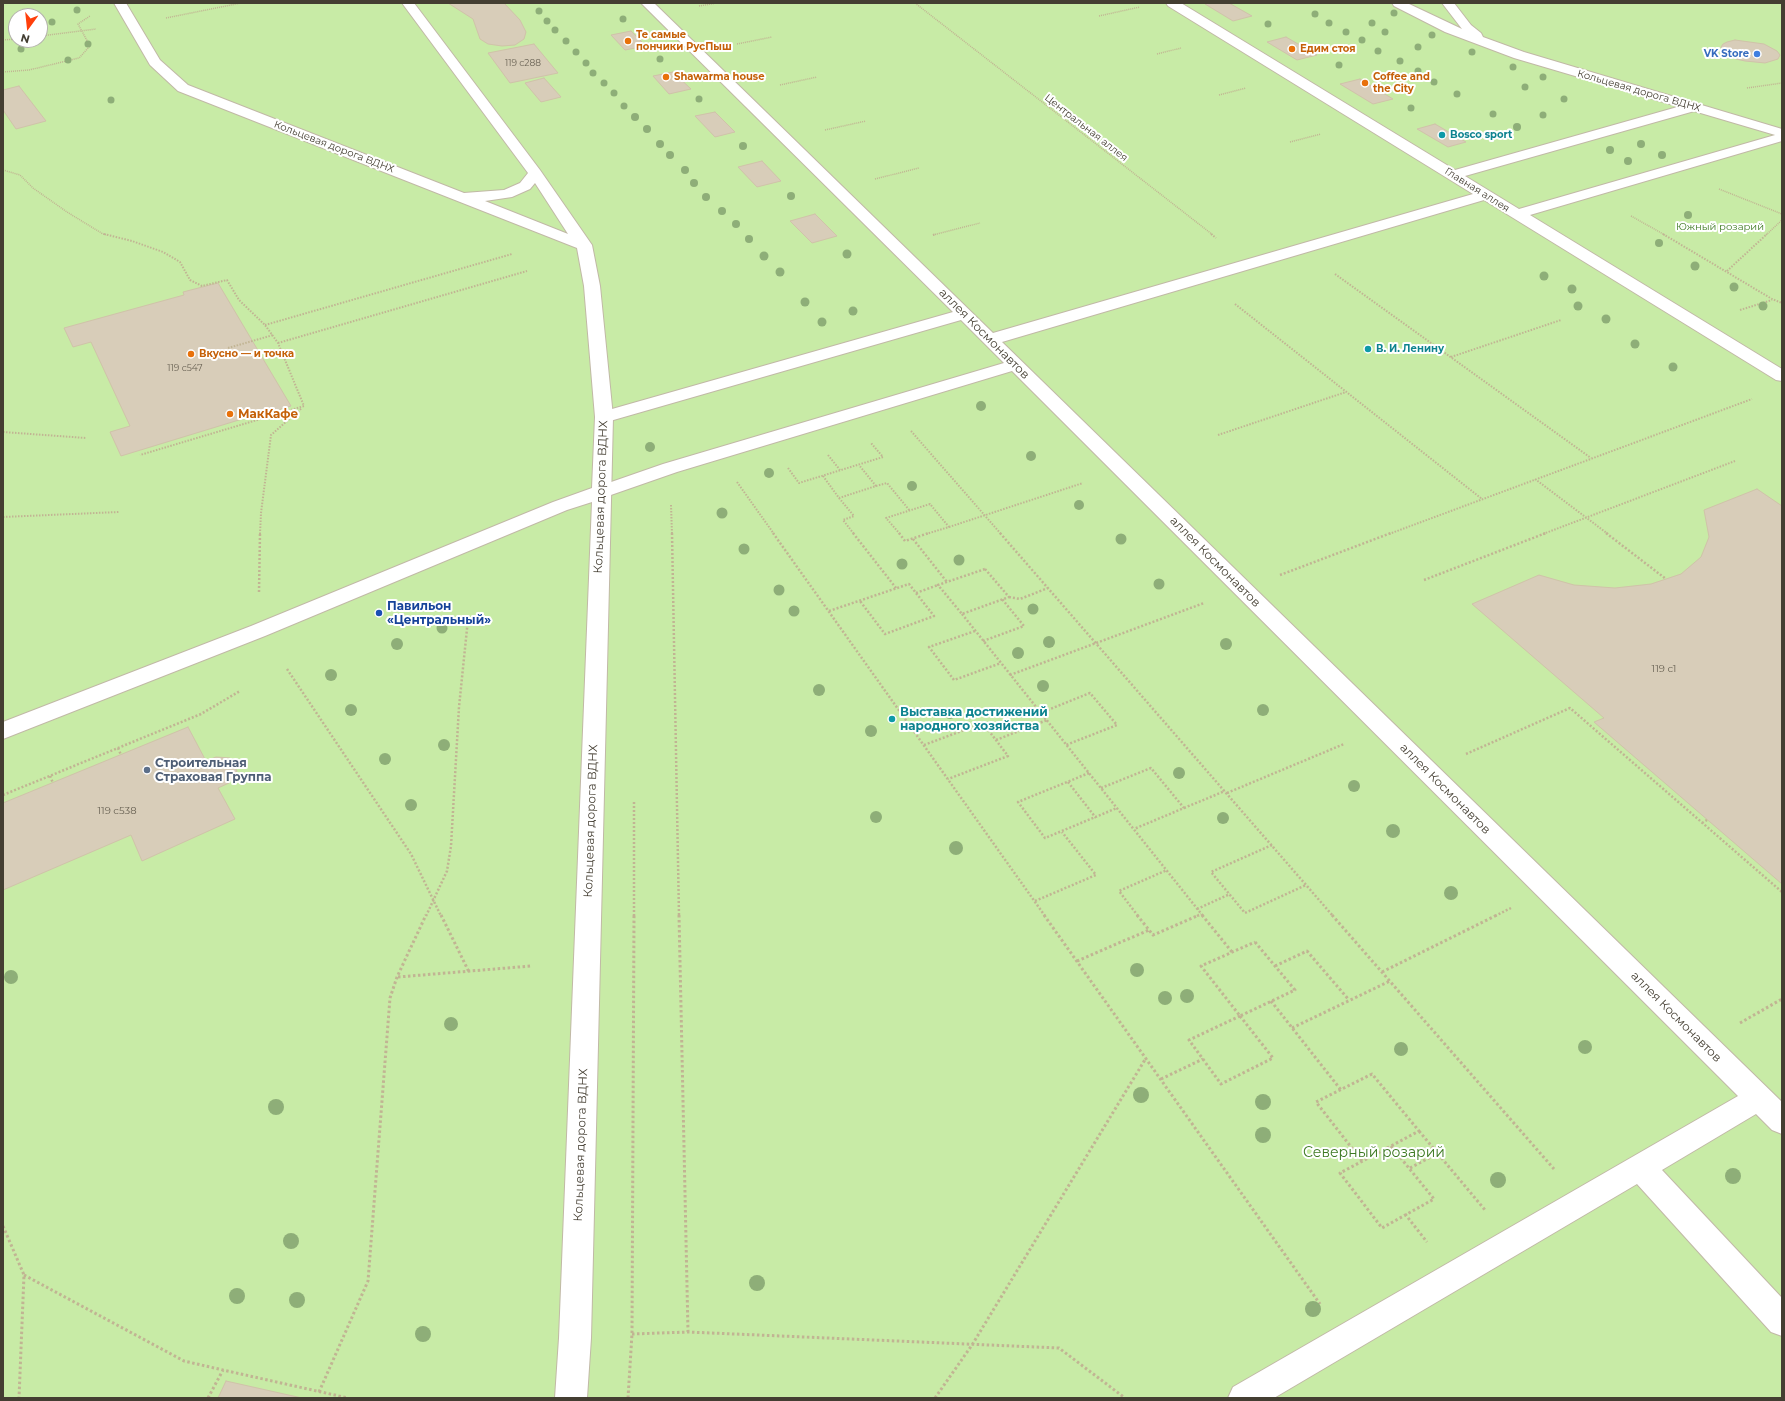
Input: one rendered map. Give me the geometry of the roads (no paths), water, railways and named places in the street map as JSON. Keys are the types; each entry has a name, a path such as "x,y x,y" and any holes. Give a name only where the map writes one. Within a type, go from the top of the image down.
{"street":[{"name":"Кольцевая дорога ВДНХ","path":"120,3 154,62 183,88 584,245"},
{"name":"Кольцевая дорога ВДНХ","path":"408,3 535,173 584,245 592,286 604,417 575,1330 571,1398"},
{"name":"аллея Космонавтов","path":"647,3 895,245 989,340 1123,470 1782,1121"},
{"name":"Главная аллея","path":"1172,3 1782,376"},
{"name":"Кольцевая дорога ВДНХ","path":"1398,3 1449,29 1497,48 1782,133"},
{"name":"Кольцевая дорога ВДНХ","path":"1448,3 1467,28 1497,48"},
{"path":"1453,175 1693,107"},
{"path":"1517,214 1782,137"},
{"path":"450,193 479,197 507,194 525,186 535,173"},
{"path":"989,340 1485,195"},
{"path":"604,417 964,314"},
{"path":"3,731 258,631 560,506 670,468 1015,365"},
{"path":"1244,1398 1759,1098"},
{"path":"1640,1167 1782,1321"}],"place":[{"name":"Те самые пончики РусПыш","path":"628,41"},
{"name":"Едим стоя","path":"1292,49"},
{"name":"VK Store","path":"1757,54"},
{"name":"Shawarma house","path":"666,77"},
{"name":"Coffee and the City","path":"1365,83"},
{"name":"Bosco sport","path":"1442,135"},
{"name":"В. И. Ленину","path":"1368,349"},
{"name":"Вкусно — и точка","path":"191,354"},
{"name":"МакКафе","path":"230,414"},
{"name":"Павильон «Центральный»","path":"379,613"},
{"name":"Выставка достижений народного хозяйства","path":"892,719"},
{"name":"Строительная Страховая Группа","path":"147,770"}],"park label":[{"name":"Южный розарий","path":"1720,227"},
{"name":"Северный розарий","path":"1374,1153"}]}
